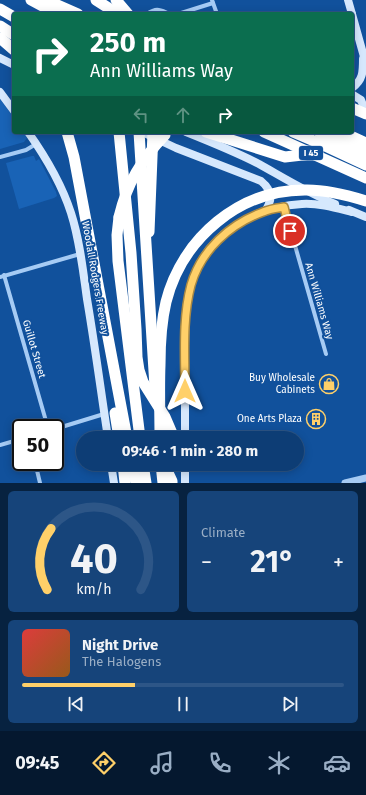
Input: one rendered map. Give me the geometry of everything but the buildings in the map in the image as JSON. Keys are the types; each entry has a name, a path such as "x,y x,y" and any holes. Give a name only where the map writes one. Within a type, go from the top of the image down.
{"highway":[{"path":"31,0 53,12"},
{"path":"46,0 73,12"},
{"path":"96,0 115,12"},
{"path":"116,0 126,12"},
{"path":"0,9 12,16"},
{"path":"0,26 9,42"},
{"path":"354,109 366,113"},
{"path":"68,134 74,157 126,431"},
{"path":"119,134 131,253 139,370 143,382 165,417 171,431"},
{"path":"138,134 160,431"},
{"path":"147,248 153,134"},
{"path":"139,431 118,261 117,234 122,202 128,186 151,149 167,134"},
{"path":"212,134 285,157 313,154"},
{"name":"I 45","path":"268,134 362,176"},
{"path":"301,134 361,150"},
{"path":"324,134 361,150"},
{"path":"344,134 361,150 366,165"},
{"path":"160,431 160,343 165,309 171,286 177,272 189,250 200,237 216,222 233,210 254,200 279,192 319,190 366,201"},
{"path":"113,365 113,398 118,431"},
{"path":"123,471 126,483"},
{"path":"133,471 136,483"},
{"path":"144,471 146,483"},
{"path":"162,471 163,483"},
{"path":"166,471 172,480 172,483"}],"main road":[{"path":"102,0 128,12"},
{"path":"348,0 351,12"},
{"path":"354,21 366,64"},
{"path":"354,89 363,72 364,54"},
{"path":"0,58 12,63"},
{"path":"0,92 12,109"},
{"path":"354,94 366,100"},
{"path":"354,95 361,100 366,113"},
{"name":"Woodall Rodgers Freeway","path":"30,134 56,179 68,206 76,231 107,431"},
{"path":"146,134 176,148 261,182 269,190 270,195 270,201 265,211"},
{"path":"191,134 258,164 306,192 366,218"},
{"path":"185,431 185,328 187,305 191,285 198,267 207,252 229,230 240,222 265,211 302,204 317,205 352,212"},
{"path":"113,471 114,483"},
{"path":"184,471 185,483"}],"street":[{"path":"184,12 213,2 216,12"},
{"path":"149,12 158,9 166,12"},
{"path":"0,158 26,150 36,144"},
{"name":"Ann Williams Way","path":"284,207 326,354"},
{"path":"2,276 80,254"},
{"name":"Guillot Street","path":"2,276 45,419"},
{"path":"64,426 105,414"},
{"path":"0,445 12,442"},
{"path":"37,471 40,483"},
{"path":"345,483 362,480"}],"shaded area":[{"path":"0,99 12,115 12,134 25,134 27,138 24,142 0,149"},
{"path":"34,156 36,161 39,159 57,196 19,209 6,163"}],"place":[{"name":"Buy Wholesale Cabinets","path":"329,384"},
{"name":"One Arts Plaza","path":"316,419"}],"route":[{"path":"185,391 185,328 187,305 191,285 198,267 207,252 229,230 240,222 265,211 284,207 290,231"}]}
